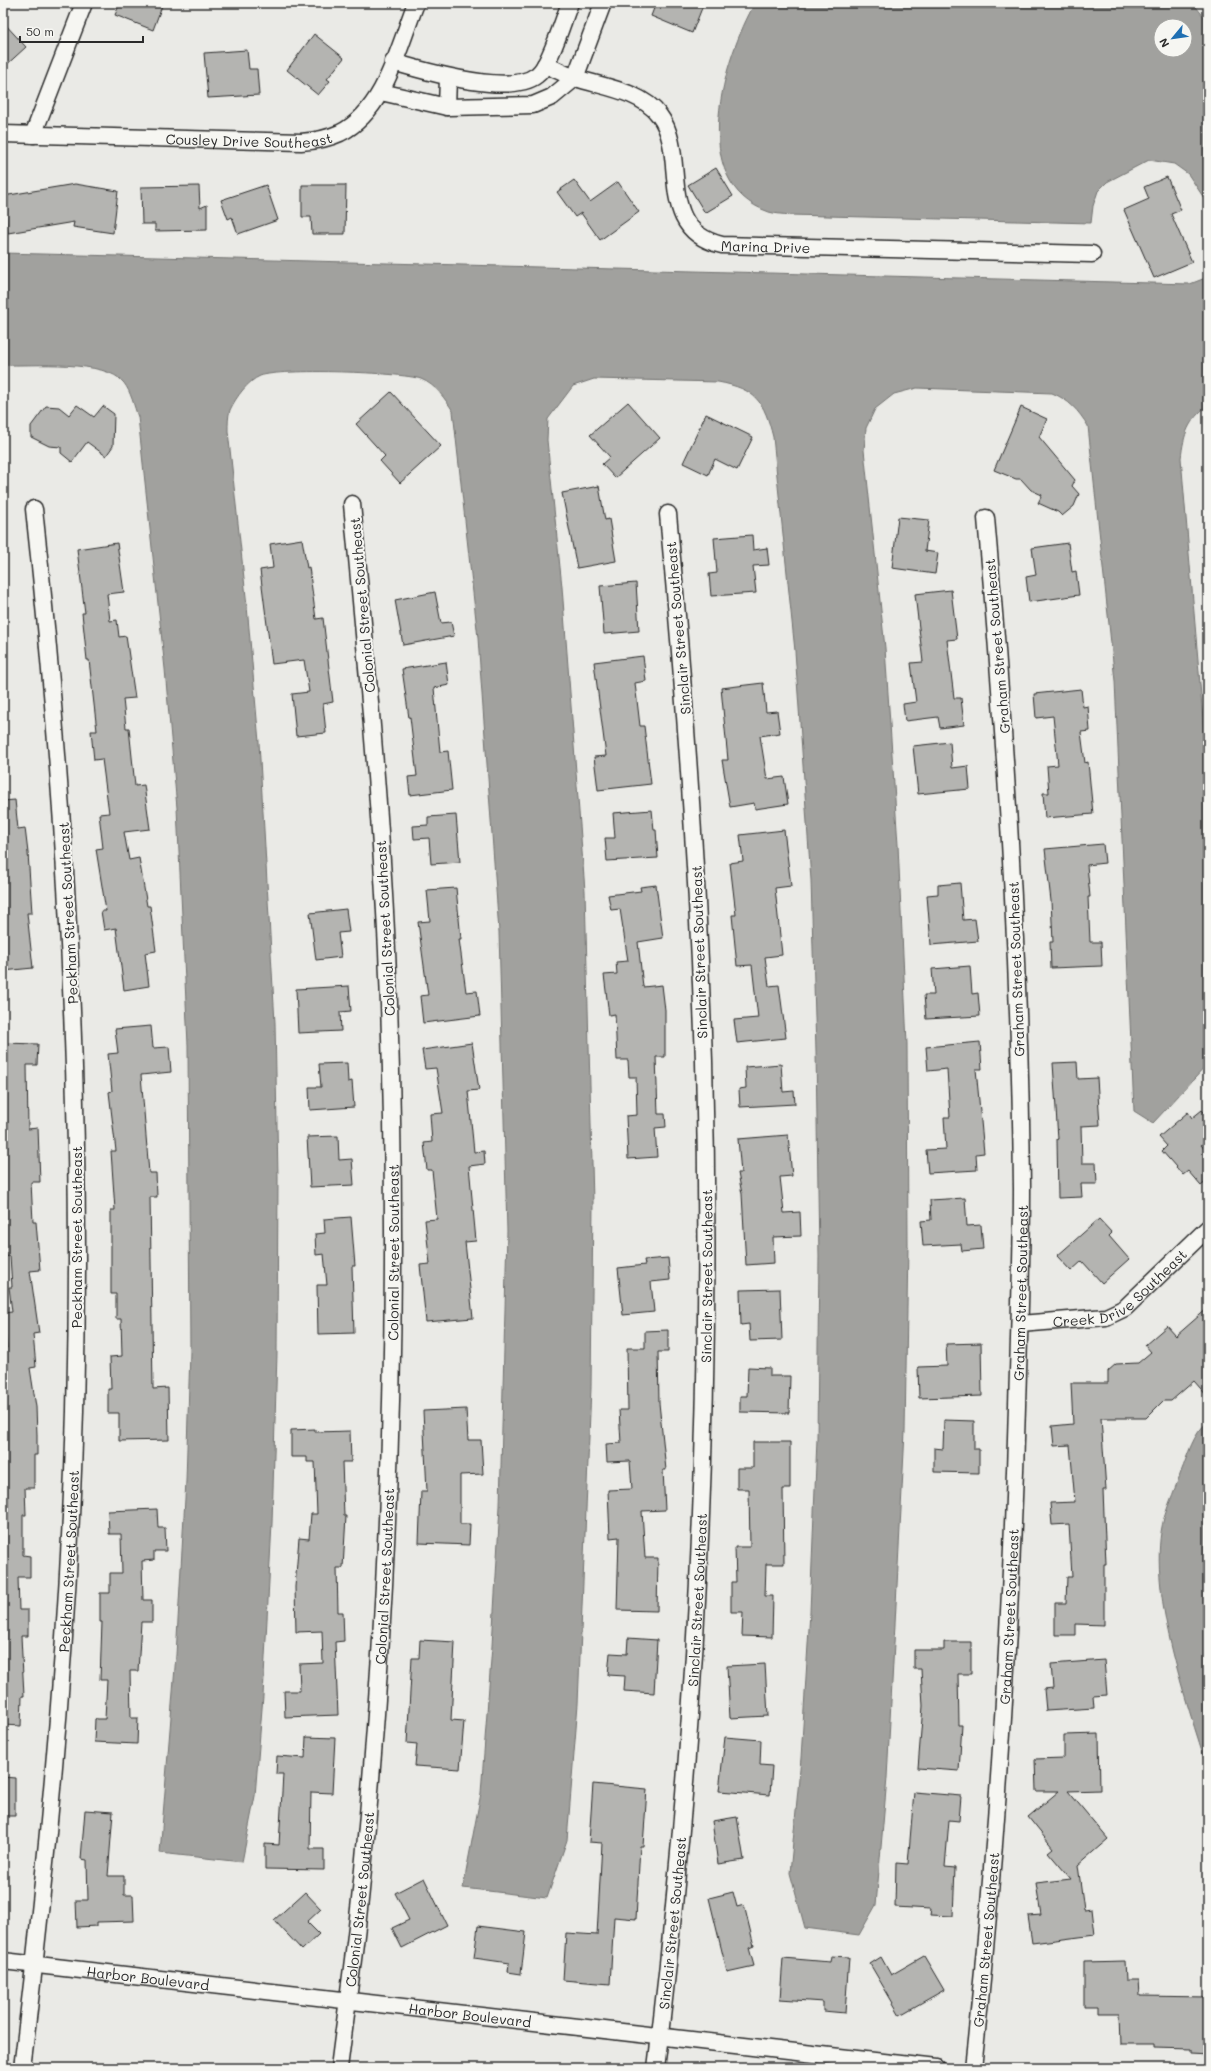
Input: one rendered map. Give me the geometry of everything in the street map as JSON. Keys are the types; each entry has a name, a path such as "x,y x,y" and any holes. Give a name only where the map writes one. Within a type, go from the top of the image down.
{"street":[{"path":"33,135 84,3"},
{"name":"Cousley Drive Southeast","path":"3,134 301,142 321,140 340,133 357,122 382,92 416,3"},
{"path":"393,62 448,78 510,84 537,76 545,65 570,3"},
{"path":"382,92 447,107 533,105 552,97 575,78 603,3"},
{"name":"Marina Drive","path":"545,65 575,78 644,101 659,115 668,133 680,212 691,228 710,242 722,245 1092,254"},
{"path":"447,107 448,78"},
{"name":"Colonial Street Southeast","path":"339,2068 362,1882 380,1650 390,1433 392,1285 392,1169 387,952 373,719 352,504"},
{"name":"Peckham Street Southeast","path":"22,2068 47,1853 65,1624 74,1418 77,1188 75,1077 65,856 48,634 34,509"},
{"name":"Sinclair Street Southeast","path":"656,2068 673,1915 692,1672 702,1451 705,1307 704,1108 699,941 685,697 668,514"},
{"name":"Graham Street Southeast","path":"973,2068 997,1819 1007,1684 1013,1556 1020,1324 1022,1191 1016,936 1001,690 986,518"},
{"name":"Creek Drive Southeast","path":"1020,1324 1106,1317 1125,1308 1208,1228"},
{"name":"Harbor Boulevard","path":"3,1961 936,2068"}],"shaded area":[{"path":"755,3 1193,3 1208,22 1208,204 1188,174 1174,164 1149,160 1107,182 1098,191 1093,206 1091,223 790,215 769,212 743,197 727,175 719,148 719,117 724,86 732,55 743,27"},
{"path":"3,253 1190,284 1208,277 1208,405 1191,422 1184,441 1181,458 1208,779 1208,1064 1153,1123 1134,1111 1115,681 1088,426 1073,406 1052,393 917,388 894,394 875,409 866,428 864,450 885,648 898,845 907,1044 908,1246 905,1432 887,1778 876,1905 859,1935 805,1928 790,1873 801,1758 810,1612 817,1439 819,1257 816,1051 811,880 795,651 773,437 762,406 750,393 741,388 718,382 594,379 573,386 548,419 547,440 562,587 585,891 593,1202 591,1388 578,1704 567,1840 547,1898 463,1888 481,1793 492,1646 500,1506 507,1231 499,932 478,638 453,411 436,389 421,379 390,374 340,372 291,372 260,376 243,390 230,410 228,417 228,431 247,606 259,742 275,1023 278,1177 277,1353 272,1523 263,1696 255,1796 242,1862 160,1853 176,1655 186,1481 190,1351 188,1045 177,808 165,669 138,417 130,395 124,383 115,375 102,370 68,365 3,365"},
{"path":"1208,1422 1208,1770 1180,1679 1171,1644 1164,1610 1160,1577 1160,1546 1164,1518 1168,1506 1195,1438 1198,1432"}],"building":[{"path":"120,3 163,3 153,30 115,15"},
{"path":"656,3 704,3 692,33 651,16"},
{"path":"3,22 26,47 3,68"},
{"path":"314,34 344,58 327,79 330,81 318,95 287,70"},
{"path":"247,50 249,69 257,69 259,95 208,98 204,53"},
{"path":"716,168 733,196 705,213 688,185"},
{"path":"1167,177 1181,210 1171,214 1192,262 1154,278 1124,210 1149,199 1144,187"},
{"path":"574,180 590,202 618,182 639,212 600,240 581,213 575,217 557,192"},
{"path":"75,184 118,191 113,233 73,227 74,222 8,233 3,196"},
{"path":"266,185 278,220 238,234 232,217 228,219 221,200"},
{"path":"302,185 346,185 345,234 312,234 311,217 302,217"},
{"path":"199,186 200,208 207,205 207,230 155,231 155,224 142,224 141,187"},
{"path":"391,392 441,446 400,483 380,461 385,456 356,424"},
{"path":"628,402 660,438 615,478 602,464 610,457 590,435"},
{"path":"77,405 94,417 103,406 114,414 113,446 106,456 87,442 72,462 61,453 61,447 49,446 31,437 31,426 46,406 59,407 69,415"},
{"path":"1021,407 1047,419 1039,437 1075,480 1072,486 1079,494 1074,506 1062,516 1058,512 1038,503 1042,495 1031,490 1021,479 1016,479 994,470"},
{"path":"706,414 753,437 737,470 715,459 708,475 683,463"},
{"path":"599,486 605,520 609,519 616,561 577,568 562,493"},
{"path":"898,517 929,520 925,551 938,553 935,574 892,568"},
{"path":"752,535 753,550 767,548 769,565 753,566 756,593 711,596 709,574 717,573 714,538"},
{"path":"302,539 307,568 309,567 316,619 323,618 333,702 323,704 326,733 296,736 292,694 309,692 304,660 272,664 260,570 273,568 270,544"},
{"path":"117,543 124,592 107,594 110,621 117,620 119,637 126,636 135,698 123,699 126,728 129,728 135,786 144,785 150,829 124,832 129,860 139,858 147,906 150,906 156,951 145,953 149,986 124,990 116,928 104,930 101,911 106,911 96,849 103,848 99,814 109,813 102,759 94,760 91,731 97,731 89,660 87,660 82,613 85,613 77,549"},
{"path":"1068,543 1072,572 1076,571 1079,595 1029,602 1026,577 1036,575 1032,548"},
{"path":"636,583 639,631 604,634 600,586"},
{"path":"951,590 957,639 947,640 954,698 961,698 964,725 940,728 938,717 905,721 903,704 916,702 911,663 923,662 915,594"},
{"path":"435,592 441,623 451,622 454,636 403,645 395,600"},
{"path":"643,656 646,681 635,683 640,726 644,726 651,784 598,790 594,757 606,756 594,662"},
{"path":"446,662 449,685 434,688 440,752 448,751 452,790 410,795 408,777 417,776 410,717 409,718 402,669"},
{"path":"763,683 766,712 777,711 780,733 760,736 767,779 784,777 788,804 755,809 754,803 730,807 722,760 728,760 721,688"},
{"path":"1081,689 1083,707 1088,706 1090,731 1081,732 1085,763 1088,762 1093,814 1045,818 1043,793 1049,793 1047,766 1058,765 1053,716 1036,718 1034,694"},
{"path":"950,742 952,768 968,766 970,789 918,794 913,746"},
{"path":"15,800 18,829 25,828 28,853 32,913 27,913 33,968 3,971 3,801"},
{"path":"652,810 654,830 656,830 658,858 607,861 605,838 615,838 613,813"},
{"path":"456,815 460,862 431,864 429,838 414,839 413,826 428,825 428,817"},
{"path":"784,830 791,886 775,888 782,955 765,957 769,986 779,985 786,1038 737,1043 734,1020 758,1018 752,965 737,966 732,915 736,915 730,863 743,861 740,835"},
{"path":"1103,844 1105,863 1087,865 1090,897 1088,897 1090,942 1101,942 1102,966 1051,968 1050,942 1053,942 1051,901 1045,849"},
{"path":"960,883 963,920 975,919 978,941 931,945 927,895 938,894 938,885"},
{"path":"656,885 663,938 638,942 643,987 662,985 665,1010 665,1057 656,1057 658,1114 665,1114 666,1127 655,1128 657,1157 628,1159 626,1116 637,1115 636,1077 629,1077 628,1060 617,1060 615,1014 609,1015 604,975 617,974 616,962 628,961 620,909 611,910 608,895 641,891 640,887"},
{"path":"456,888 461,939 459,939 466,992 477,991 480,1016 423,1023 420,996 428,995 418,922 430,921 427,890"},
{"path":"346,909 349,932 338,933 341,957 316,960 310,913"},
{"path":"970,966 972,994 978,993 980,1016 926,1019 924,995 934,995 932,969"},
{"path":"349,986 351,1011 340,1012 341,1031 298,1033 296,989"},
{"path":"151,1026 153,1048 169,1047 171,1072 141,1075 149,1173 156,1173 157,1197 150,1197 153,1389 168,1388 169,1440 119,1441 119,1413 108,1413 108,1389 111,1389 110,1357 122,1356 121,1319 116,1319 116,1294 111,1294 111,1210 115,1210 111,1151 116,1151 109,1092 112,1091 108,1054 118,1053 115,1029"},
{"path":"980,1042 982,1069 976,1069 984,1153 976,1154 977,1170 928,1173 926,1150 946,1149 944,1117 950,1117 947,1069 928,1071 926,1047"},
{"path":"3,1043 38,1044 37,1065 27,1065 28,1129 38,1128 40,1182 31,1182 33,1222 36,1222 40,1270 30,1271 39,1333 33,1334 36,1367 30,1368 36,1407 37,1455 34,1455 34,1488 25,1488 26,1515 23,1515 23,1555 30,1556 30,1577 18,1577 19,1610 28,1610 28,1636 21,1636 24,1696 22,1696 21,1726 3,1725 3,1359 6,1359 4,1348 7,1348 3,1313 12,1312 9,1287 12,1287 10,1256 3,1257"},
{"path":"472,1043 479,1090 468,1091 474,1152 484,1151 485,1164 469,1166 476,1241 465,1242 473,1318 426,1322 420,1265 430,1264 425,1220 437,1219 432,1170 427,1170 424,1143 432,1142 430,1114 443,1113 436,1068 425,1069 422,1050"},
{"path":"1077,1062 1078,1079 1097,1078 1100,1125 1081,1126 1082,1163 1096,1163 1097,1184 1081,1184 1082,1197 1058,1198 1058,1139 1053,1063"},
{"path":"347,1063 348,1082 352,1081 354,1107 310,1110 309,1087 321,1087 319,1064"},
{"path":"781,1064 783,1092 794,1091 795,1104 740,1107 739,1089 746,1088 745,1067"},
{"path":"1202,1110 1208,1117 1208,1139 1201,1145 1208,1153 1208,1180 1201,1186 1188,1171 1183,1175 1162,1151 1167,1146 1159,1137 1188,1112 1192,1118"},
{"path":"788,1135 792,1176 780,1177 784,1213 800,1212 801,1236 773,1237 774,1263 746,1265 742,1194 738,1173 741,1173 738,1139"},
{"path":"338,1136 339,1160 352,1159 354,1185 310,1187 307,1137"},
{"path":"965,1198 967,1226 981,1225 983,1249 962,1251 961,1244 923,1246 921,1221 931,1220 930,1200"},
{"path":"351,1217 355,1266 352,1266 354,1333 318,1334 317,1285 327,1285 324,1254 316,1255 315,1234 325,1233 324,1219"},
{"path":"1099,1219 1112,1233 1109,1236 1129,1259 1102,1283 1082,1261 1071,1271 1057,1256"},
{"path":"668,1258 670,1280 651,1282 654,1312 623,1315 618,1268 645,1265 644,1260"},
{"path":"780,1289 782,1340 750,1341 749,1324 741,1325 740,1290"},
{"path":"1208,1308 1208,1397 1194,1381 1171,1401 1163,1401 1146,1418 1101,1418 1106,1490 1103,1490 1106,1564 1104,1564 1104,1625 1076,1624 1076,1635 1055,1635 1055,1603 1066,1603 1067,1577 1072,1577 1069,1524 1052,1525 1050,1503 1075,1502 1070,1445 1054,1446 1052,1426 1073,1424 1071,1383 1108,1383 1108,1371 1116,1364 1138,1363 1151,1352 1145,1345 1167,1326 1176,1336"},
{"path":"668,1330 668,1352 658,1352 659,1403 666,1470 663,1470 665,1510 642,1511 645,1558 658,1558 657,1611 617,1610 619,1537 610,1538 608,1490 632,1489 630,1461 607,1462 606,1444 621,1443 619,1410 628,1410 627,1348 645,1348 645,1331"},
{"path":"981,1343 982,1396 919,1398 918,1367 947,1366 946,1344"},
{"path":"748,1367 770,1368 770,1376 790,1376 789,1413 740,1412 740,1396 747,1396"},
{"path":"466,1409 468,1440 481,1440 483,1474 460,1475 460,1524 470,1524 469,1545 419,1543 421,1491 427,1491 423,1411"},
{"path":"944,1420 974,1421 974,1449 979,1449 979,1473 934,1472 934,1448 943,1449"},
{"path":"315,1429 315,1432 350,1431 351,1462 342,1462 344,1516 346,1516 343,1568 337,1568 338,1612 343,1612 344,1641 335,1642 338,1715 285,1717 284,1691 300,1691 299,1664 323,1663 322,1631 296,1632 295,1587 299,1538 309,1539 311,1514 317,1514 315,1462 307,1462 307,1457 291,1457 291,1430"},
{"path":"753,1442 790,1442 790,1489 783,1489 784,1564 766,1564 765,1596 773,1596 772,1637 742,1636 743,1612 731,1612 731,1582 736,1582 735,1547 750,1547 749,1489 737,1489 737,1468 753,1468"},
{"path":"157,1509 158,1528 165,1528 166,1551 154,1551 154,1560 142,1561 143,1600 152,1600 152,1622 141,1622 138,1671 130,1671 131,1718 138,1718 137,1744 94,1742 95,1719 105,1719 107,1680 100,1680 102,1622 100,1622 100,1593 110,1593 110,1573 122,1573 121,1534 109,1534 108,1511"},
{"path":"628,1638 657,1640 654,1693 624,1691 625,1676 608,1675 610,1653 627,1654"},
{"path":"420,1640 455,1642 451,1720 464,1721 460,1769 415,1766 417,1744 407,1743 412,1658 419,1658"},
{"path":"944,1642 971,1642 971,1674 958,1674 959,1725 962,1725 959,1771 918,1768 923,1706 921,1669 914,1669 914,1650 944,1650"},
{"path":"1104,1660 1107,1695 1093,1696 1094,1708 1046,1711 1044,1689 1053,1688 1051,1664"},
{"path":"765,1664 768,1716 730,1718 727,1666"},
{"path":"1099,1734 1100,1790 1068,1791 1108,1839 1078,1865 1084,1910 1092,1909 1095,1935 1032,1943 1028,1916 1041,1915 1036,1883 1071,1879 1048,1852 1053,1848 1028,1817 1059,1791 1036,1791 1035,1759 1064,1758 1064,1735"},
{"path":"306,1737 335,1738 332,1793 311,1792 310,1849 324,1849 324,1870 265,1869 265,1844 279,1845 283,1774 276,1774 277,1756 305,1758"},
{"path":"725,1737 761,1740 760,1765 772,1766 770,1795 719,1791"},
{"path":"3,1777 15,1778 15,1816 3,1816"},
{"path":"593,1784 647,1789 643,1846 640,1846 636,1919 614,1917 610,1984 563,1980 566,1933 597,1935 602,1843 589,1842"},
{"path":"914,1792 961,1796 959,1821 949,1820 945,1867 955,1868 953,1916 930,1915 931,1909 895,1907 896,1863 908,1864"},
{"path":"85,1810 113,1812 108,1876 124,1876 124,1895 133,1895 134,1921 97,1922 97,1926 77,1927 76,1900 88,1900 87,1860 81,1859"},
{"path":"737,1817 744,1860 718,1864 712,1821"},
{"path":"424,1878 447,1925 402,1948 392,1928 409,1920 395,1893"},
{"path":"305,1892 321,1909 307,1922 319,1934 302,1950 274,1920"},
{"path":"733,1892 737,1907 744,1905 754,1946 749,1948 754,1966 727,1972 709,1898"},
{"path":"478,1926 526,1932 521,1974 508,1972 509,1963 474,1958"},
{"path":"831,1956 849,1957 845,2013 823,2011 823,2002 780,1999 783,1958 830,1962"},
{"path":"924,1956 944,1990 900,2015 870,1964 881,1957 891,1975"},
{"path":"1125,1961 1126,1979 1139,1979 1140,1996 1208,1997 1208,2053 1189,2052 1189,2049 1154,2048 1154,2045 1121,2045 1120,2013 1097,2013 1097,2007 1084,2007 1084,1962"}]}
